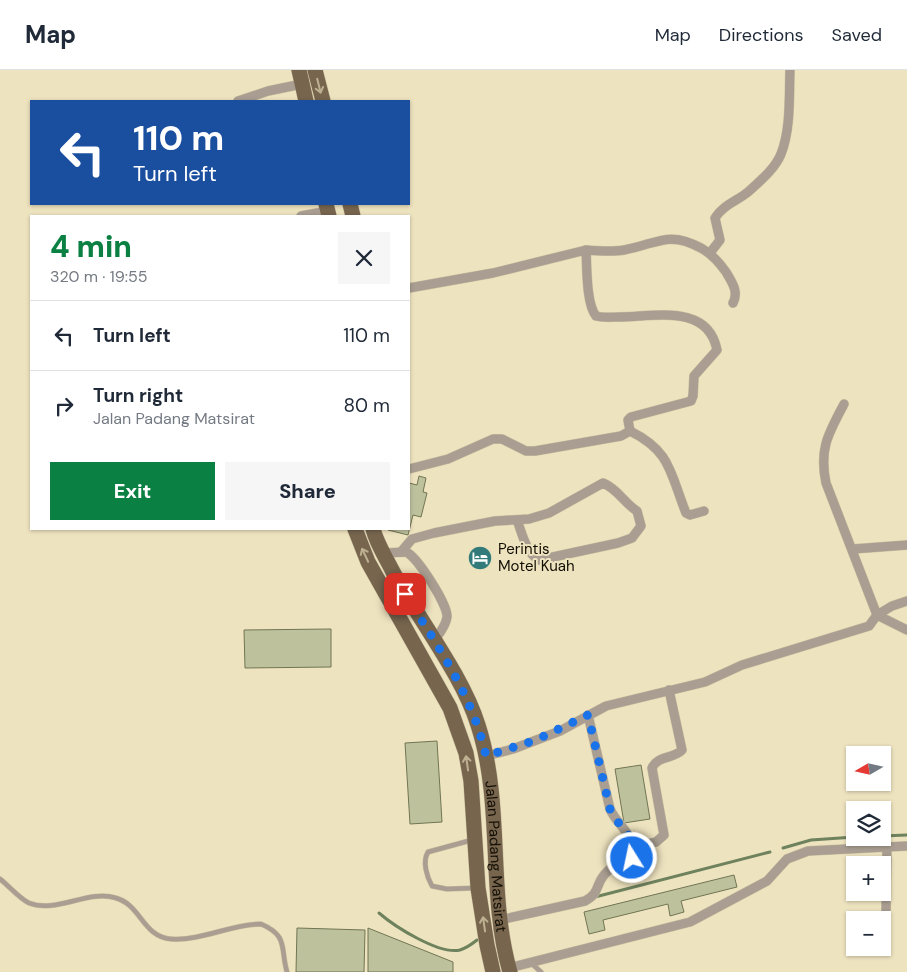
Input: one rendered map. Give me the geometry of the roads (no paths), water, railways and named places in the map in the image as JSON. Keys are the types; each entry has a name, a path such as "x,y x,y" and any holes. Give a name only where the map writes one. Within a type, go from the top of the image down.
{"main road":[{"path":"315,70 323,100"},
{"path":"300,77 306,100"},
{"name":"Jalan Padang Matsirat","path":"355,530 368,562 456,722 466,753 471,781 478,888 486,945 493,972"},
{"name":"Jalan Padang Matsirat","path":"373,530 405,594 469,702 478,722 486,756 494,807 500,920 509,970"}],"street":[{"path":"710,253 720,240 715,218 720,209 747,192 771,169 781,154 786,132 790,70"},
{"path":"241,100 300,77"},
{"path":"306,215 328,210"},
{"path":"410,288 493,273 586,250 617,251 677,238 684,239 710,253 721,264 734,285 736,294 733,303"},
{"path":"586,250 588,288 593,312 596,316 688,317 705,326 715,338 717,350 694,376 692,398 631,417 627,424 630,431 648,440 664,456 686,513 690,515 704,511"},
{"path":"844,404 822,449 822,463 826,483 877,615 907,630"},
{"path":"410,469 448,459 493,439 502,439 526,451 535,451 621,436 630,431"},
{"path":"401,552 412,539 495,520 529,519 549,513 603,483 613,487 623,501 637,512 641,526 632,538 618,543 539,560 533,557 528,548 517,520"},
{"path":"853,549 907,545"},
{"path":"384,553 401,552 412,554 420,563 446,609 447,618 434,641"},
{"path":"486,756 536,740 606,706 705,682 742,666 869,626 877,615 892,606 907,602"},
{"path":"635,847 656,842 664,835 652,768 659,760 680,753 682,750 668,690"},
{"path":"500,920 529,915 593,897 603,876 613,867 632,858 635,847 610,809 588,715"},
{"path":"509,970 530,962 690,922 766,880 787,859 808,851 887,846 886,911"},
{"path":"891,846 907,846"}],"lane":[{"path":"475,839 428,852 425,862 428,879 432,886 447,889 478,888"},
{"path":"0,879 27,902 40,906 92,897 114,897 132,905 153,933 169,939 185,938 261,924 278,933 282,941 287,972"},
{"path":"530,962 541,972"}],"waterway":[{"path":"891,836 907,835"},
{"path":"783,848 811,840 846,838"},
{"path":"595,897 770,852"},
{"path":"379,913 406,932 441,948 460,950 477,940"}],"place":[{"name":"Perintis Motel Kuah","path":"480,558"}]}
